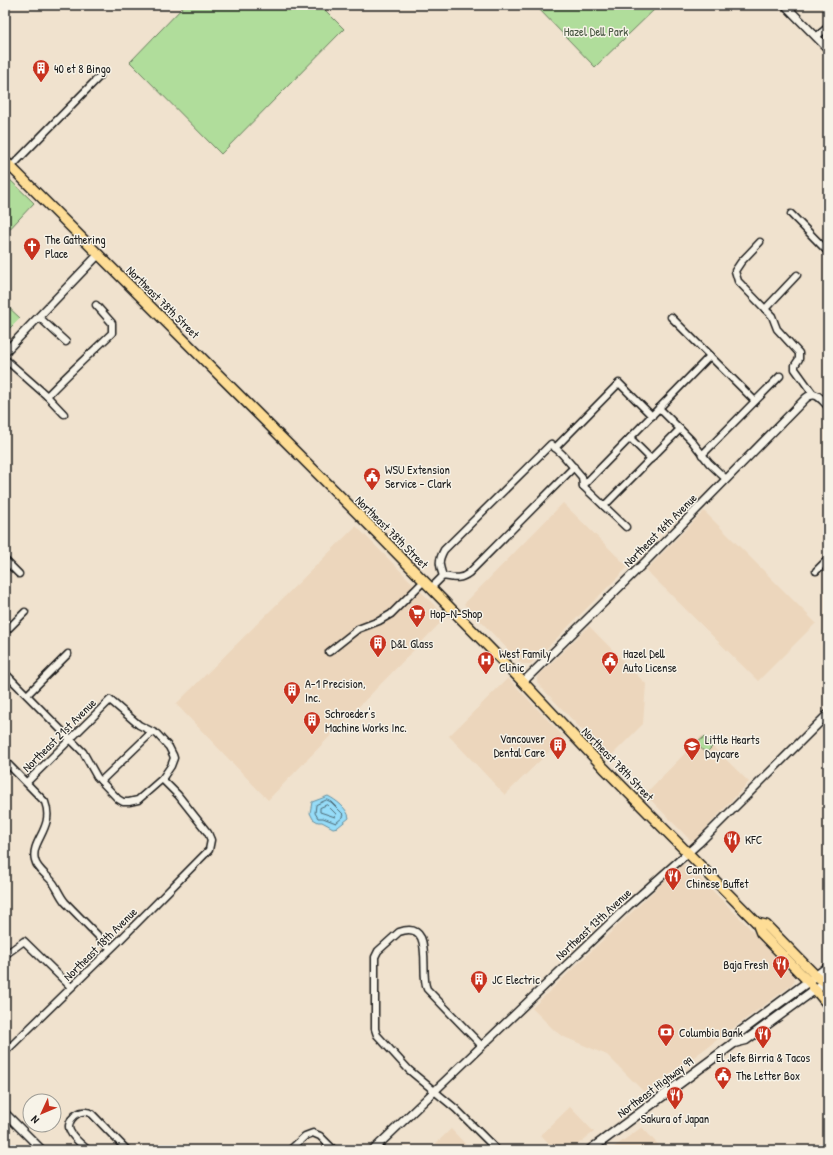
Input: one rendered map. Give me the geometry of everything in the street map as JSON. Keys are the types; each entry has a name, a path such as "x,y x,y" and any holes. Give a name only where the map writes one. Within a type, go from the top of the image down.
{"main road":[{"name":"Northeast 78th Street","path":"8,164 523,682 604,768 758,923 761,932 809,982 828,1005"},
{"name":"Northeast 78th Street","path":"758,923 766,925 816,976 827,982"},
{"name":"Northeast Highway 99","path":"734,1043 740,1032 828,967"},
{"name":"Northeast Highway 99","path":"590,1150 734,1043 746,1040 815,989 827,982"}],"street":[{"path":"785,5 828,49"},
{"path":"816,37 828,27"},
{"path":"8,164 100,76"},
{"path":"792,214 828,252"},
{"path":"760,242 741,262 735,271 738,281 772,316 777,329 799,353 799,359 794,365 795,369 813,394 817,395 828,406"},
{"path":"5,352 99,254"},
{"path":"765,309 797,275"},
{"path":"47,396 73,369 84,361 112,333 112,323 96,305"},
{"path":"39,316 66,342"},
{"path":"671,317 756,401"},
{"path":"583,486 710,356"},
{"path":"5,359 47,396 64,414"},
{"path":"702,454 780,376"},
{"path":"555,448 619,383 652,416"},
{"name":"Northeast 16th Avenue","path":"523,682 806,398 813,394"},
{"path":"659,408 691,440 709,463 726,478"},
{"path":"604,506 680,429"},
{"path":"630,438 650,459"},
{"path":"443,576 440,559 444,550 551,444 582,477 583,486 626,527"},
{"path":"329,652 358,629 379,621 391,614 427,585 443,576 462,578 469,573 574,467"},
{"path":"816,571 828,559"},
{"path":"5,560 19,574"},
{"path":"5,632 25,612"},
{"path":"27,695 68,654"},
{"path":"5,673 83,752 94,773 101,781 118,799 123,802 138,800 162,779 173,763 174,758 169,748 156,734 152,732 101,781"},
{"name":"Northeast 21st Avenue","path":"27,782 110,700 139,725 152,732"},
{"name":"Northeast 13th Avenue","path":"373,1150 633,902 743,800 828,714"},
{"path":"5,760 45,802 48,809 45,828 34,848 35,862 54,883 60,896 65,902 110,948"},
{"name":"Northeast 18th Avenue","path":"5,1052 209,850 211,840 208,833 178,795 162,779"},
{"path":"482,1046 427,989 424,980 424,944 421,938 415,932 406,931 397,934 376,955 375,1029 377,1035 409,1070 456,1109 497,1150"},
{"path":"5,955 24,940 71,988"},
{"path":"88,1150 70,1132 69,1128 71,1121 82,1111 92,1114 128,1150"},
{"path":"5,1114 42,1150"},
{"path":"290,1150 305,1136 313,1133 320,1136 334,1150"}],"shaded area":[{"path":"563,503 628,567 531,664 522,664 464,604"},
{"path":"704,511 816,623 758,681 646,570"},
{"path":"356,526 446,617 268,800 176,704"},
{"path":"589,626 646,684 643,724 609,758 537,682 539,675"},
{"path":"508,678 564,737 505,795 449,736"},
{"path":"702,736 749,782 695,840 690,840 645,794"},
{"path":"681,865 689,867 742,920 794,976 795,981 789,987 645,1093 607,1055 562,1036 532,1008"},
{"path":"570,1107 594,1132 570,1150 555,1150 541,1135"},
{"path":"642,1127 663,1150 610,1150"},
{"path":"451,1129 471,1150 429,1150"}],"green space":[{"path":"185,5 320,5 344,29 221,154 130,62"},
{"name":"Hazel Dell Park","path":"535,5 659,5 595,67"},
{"path":"5,175 34,203 5,234"},
{"path":"5,304 20,318 5,333"},
{"path":"704,737 713,746 706,753 696,744"}],"water":[{"path":"328,796 341,805 349,818 338,827 333,828 322,822 318,822 313,819 310,813 312,802"}],"place":[{"name":"40 et 8 Bingo","path":"41,83"},
{"name":"The Gathering Place","path":"32,261"},
{"name":"WSU Extension Service - Clark","path":"372,491"},
{"name":"Hop-N-Shop","path":"417,628"},
{"name":"D&L Glass","path":"378,658"},
{"name":"West Family Clinic","path":"486,675"},
{"name":"Hazel Dell Auto License","path":"610,675"},
{"name":"A-1 Precision, Inc.","path":"292,705"},
{"name":"Schroeder's Machine Works Inc.","path":"312,735"},
{"name":"Vancouver Dental Care","path":"558,760"},
{"name":"Little Hearts Daycare","path":"692,761"},
{"name":"KFC","path":"732,854"},
{"name":"Canton Chinese Buffet","path":"673,891"},
{"name":"Baja Fresh","path":"781,979"},
{"name":"JC Electric","path":"479,994"},
{"name":"Columbia Bank","path":"666,1047"},
{"name":"El Jefe Birria & Tacos","path":"763,1049"},
{"name":"The Letter Box","path":"723,1090"},
{"name":"Sakura of Japan","path":"675,1110"}]}
